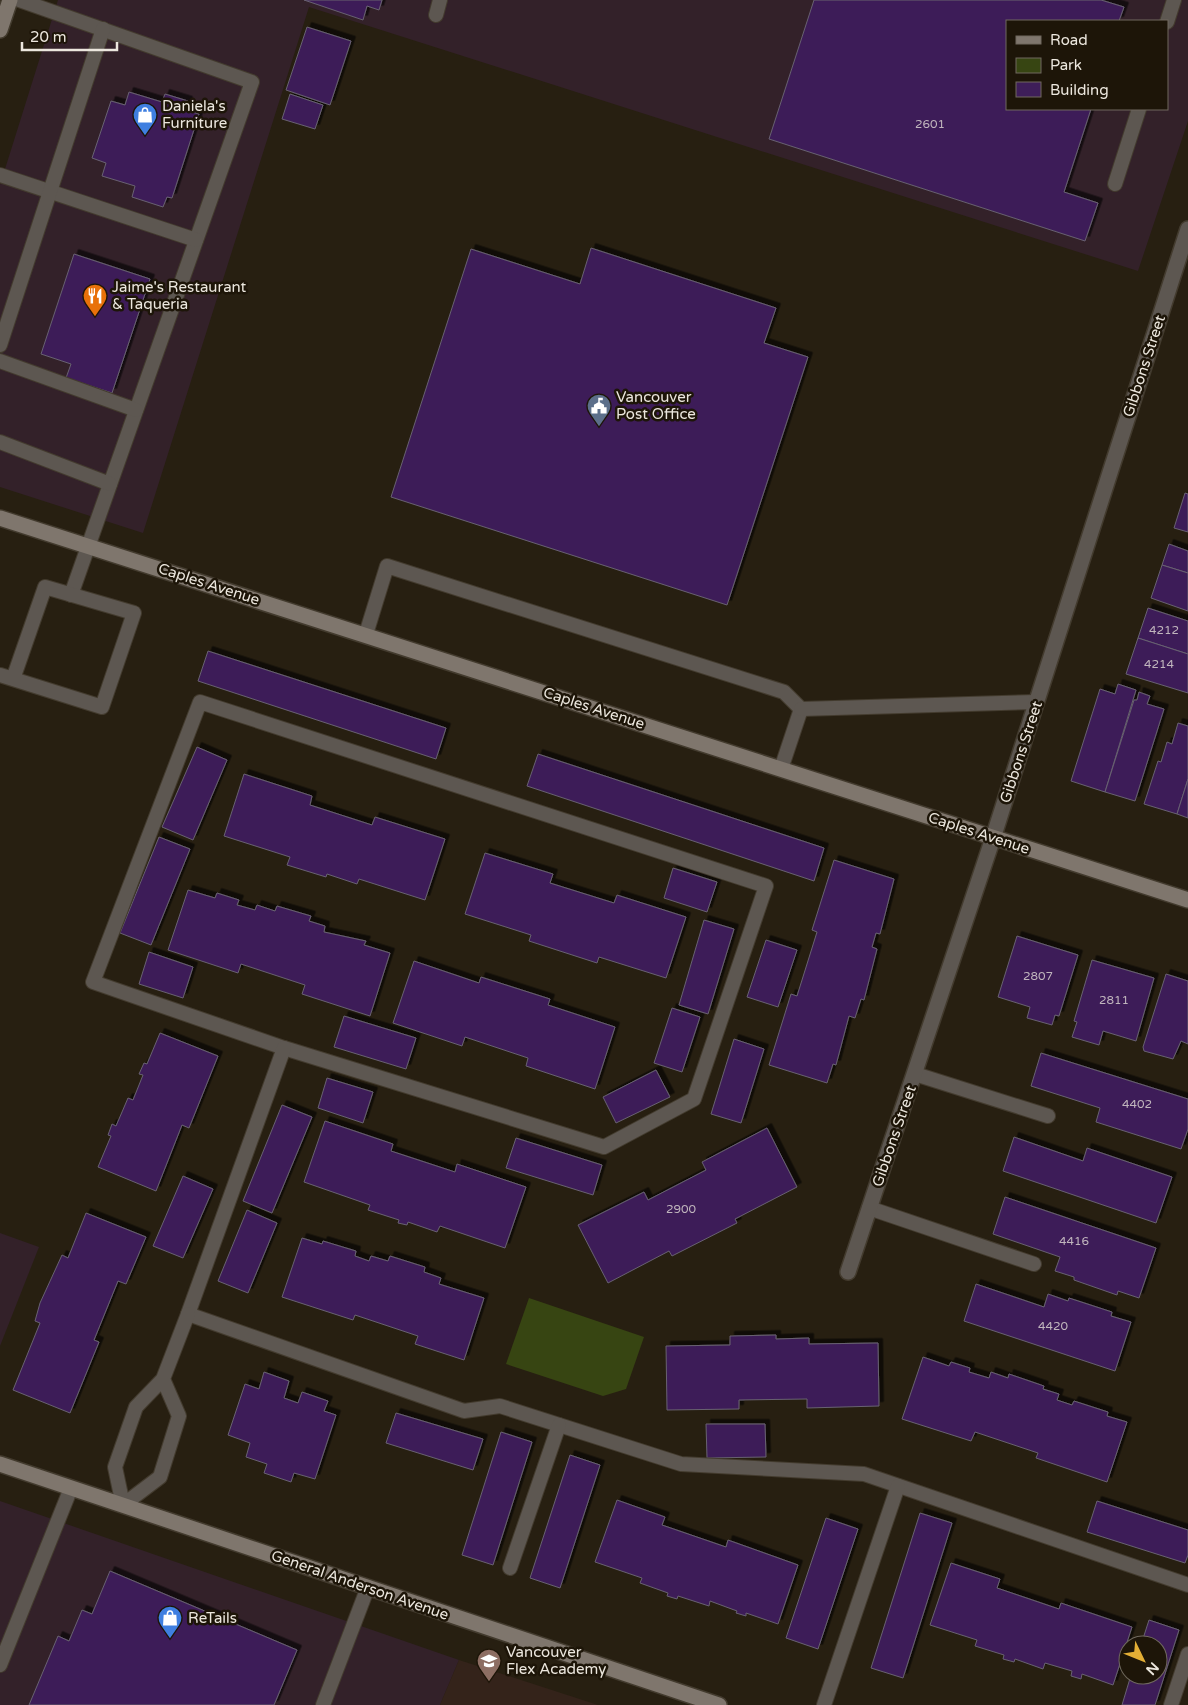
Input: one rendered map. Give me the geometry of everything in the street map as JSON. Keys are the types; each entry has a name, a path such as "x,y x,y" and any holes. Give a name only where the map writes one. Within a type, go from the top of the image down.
{"street":[{"path":"0,30 10,0"},
{"name":"Gibbons Street","path":"848,1272 993,838 1188,229"},
{"name":"Caples Avenue","path":"0,518 366,634 1188,900"},
{"name":"General Anderson Avenue","path":"0,1464 712,1704"}],"lane":[{"path":"20,0 252,82 71,595"},
{"path":"436,16 440,0"},
{"path":"1168,20 1174,0"},
{"path":"0,345 103,30"},
{"path":"1115,184 1139,110"},
{"path":"0,175 196,240"},
{"path":"0,362 136,410"},
{"path":"0,442 110,484"},
{"path":"366,634 387,566 784,692 801,709 1036,702"},
{"path":"45,587 134,613 102,707 6,677 45,587"},
{"path":"200,702 766,886 694,1099 604,1147 284,1048 93,982 200,702"},
{"path":"780,769 801,709"},
{"path":"162,1379 179,1416 174,1434 160,1477 123,1505 115,1467 136,1407 162,1379 188,1314 284,1048"},
{"path":"914,1074 1048,1116"},
{"path":"869,1208 1034,1264"},
{"path":"188,1314 464,1411 500,1406 681,1464 864,1474 1188,1584"},
{"path":"510,1568 558,1425"},
{"path":"824,1705 898,1486"},
{"path":"0,1665 71,1488"},
{"path":"323,1705 368,1588"},
{"path":"1170,1705 1188,1654"}],"shaded area":[{"path":"58,0 1188,0 1188,121 1138,271 309,7 143,533 0,487 0,185"},
{"path":"0,1233 39,1247 0,1346"},
{"path":"0,1501 459,1660 440,1705 0,1705"},
{"name":"Vancouver Flex Academy","path":"459,1660 598,1705 440,1705"}],"green space":[{"path":"529,1298 644,1337 626,1389 603,1396 506,1364"}],"building":[{"path":"304,0 382,0 379,10 367,6 363,20"},
{"path":"814,0 1101,0 1124,7 1119,20 1006,20 1006,110 1091,110 1064,192 1098,203 1085,241 769,139"},
{"path":"307,27 351,41 330,105 286,90"},
{"name":"Daniela's Furniture","path":"129,92 162,102 165,94 188,101 185,110 199,114 172,198 167,197 163,207 132,197 135,186 102,176 106,163 92,158 111,101 125,105"},
{"path":"290,94 323,105 315,129 282,119"},
{"name":"Vancouver Post Office","path":"591,248 776,308 764,343 808,357 727,605 391,497 471,249 580,284"},
{"name":"Jaime's Restaurant & Taqueria","path":"74,254 150,279 112,393 66,378 71,364 41,354"},
{"path":"1185,493 1188,494 1188,532 1174,528"},
{"path":"1169,544 1188,551 1188,573 1162,565"},
{"path":"1162,565 1188,573 1188,611 1151,598"},
{"path":"1148,608 1188,621 1188,654 1138,638"},
{"path":"1138,638 1188,654 1188,693 1126,674"},
{"path":"208,651 446,728 436,759 198,681"},
{"path":"1118,684 1136,690 1105,792 1071,781 1100,689 1115,694"},
{"path":"1139,692 1150,696 1147,704 1164,709 1135,801 1105,792 1134,700 1137,700"},
{"path":"1178,723 1188,726 1188,779 1177,814 1144,804 1158,761 1161,762 1167,742 1172,744"},
{"path":"197,747 227,760 193,840 162,827"},
{"path":"538,754 824,848 814,881 527,786"},
{"path":"244,774 312,796 310,805 372,825 375,817 445,839 425,900 359,879 357,884 327,874 326,877 287,865 290,857 224,836"},
{"path":"1188,779 1188,818 1177,814"},
{"path":"159,837 190,849 151,945 120,933"},
{"path":"485,853 553,874 550,883 614,903 617,895 686,917 666,978 599,957 597,963 529,941 531,935 465,914"},
{"path":"834,860 894,879 880,934 876,933 872,947 877,949 864,1000 861,999 855,1018 849,1016 836,1065 833,1064 827,1083 769,1065 791,994 797,996 817,932 812,930"},
{"path":"673,868 717,882 707,912 664,898"},
{"path":"188,890 215,898 217,893 239,900 237,905 255,910 257,905 275,911 277,906 311,916 309,921 325,926 324,932 366,941 364,945 390,953 370,1016 302,994 305,985 241,964 238,973 168,950"},
{"path":"704,920 734,929 708,1014 679,1005"},
{"path":"1017,936 1078,955 1059,1016 1055,1015 1052,1025 1027,1018 1030,1007 998,997"},
{"path":"766,940 797,950 778,1007 747,997"},
{"path":"149,952 193,967 183,998 139,984"},
{"path":"1092,960 1154,978 1136,1041 1103,1031 1099,1045 1072,1037 1077,1022 1074,1021"},
{"path":"414,961 479,983 481,977 550,999 548,1005 615,1027 595,1089 526,1066 528,1058 465,1037 462,1046 393,1023"},
{"path":"1166,974 1188,981 1188,1044 1181,1041 1173,1059 1144,1051 1143,1047"},
{"path":"672,1008 700,1017 682,1072 654,1063"},
{"path":"344,1016 416,1038 406,1069 334,1047"},
{"path":"160,1033 218,1056 189,1128 182,1125 156,1191 98,1167 111,1136 108,1135 112,1124 116,1126 128,1098 133,1100 143,1075 139,1074 144,1063 147,1064"},
{"path":"734,1039 764,1049 741,1123 711,1114"},
{"path":"1041,1053 1188,1099 1188,1129 1181,1149 1096,1122 1100,1108 1031,1086"},
{"path":"656,1070 670,1097 616,1123 603,1097"},
{"path":"327,1078 373,1092 363,1123 318,1108"},
{"path":"282,1105 312,1117 272,1213 243,1201"},
{"path":"325,1121 393,1144 391,1151 455,1172 457,1164 526,1187 505,1248 440,1226 437,1232 408,1222 407,1225 398,1223 399,1220 368,1210 370,1205 304,1182"},
{"path":"767,1128 797,1187 735,1219 737,1223 672,1256 669,1251 608,1283 578,1225 644,1192 648,1200 706,1170 702,1162"},
{"path":"1014,1137 1083,1161 1087,1148 1172,1177 1156,1223 1003,1171"},
{"path":"516,1138 602,1165 593,1195 506,1168"},
{"path":"183,1176 213,1189 183,1258 153,1246"},
{"path":"1005,1197 1156,1248 1139,1298 1118,1291 1117,1295 1074,1280 1074,1277 1055,1271 1060,1257 993,1234"},
{"path":"247,1210 277,1223 248,1293 218,1281"},
{"path":"86,1213 146,1237 126,1284 118,1281 94,1340 99,1342 70,1413 13,1390 40,1323 35,1321 40,1303 62,1255 68,1258"},
{"path":"302,1238 322,1244 323,1241 356,1251 355,1256 369,1261 371,1256 388,1261 390,1256 425,1267 424,1272 441,1278 439,1284 484,1298 464,1360 415,1344 418,1336 355,1315 353,1320 282,1297"},
{"path":"976,1284 1044,1307 1048,1294 1068,1301 1069,1298 1112,1312 1111,1316 1131,1322 1115,1371 964,1321"},
{"path":"776,1335 776,1339 809,1338 809,1344 878,1343 879,1406 807,1408 807,1399 739,1400 739,1409 667,1410 666,1346 730,1345 730,1336"},
{"path":"923,1357 949,1366 951,1362 970,1368 969,1372 989,1378 991,1372 1008,1378 1009,1374 1044,1386 1043,1389 1059,1394 1057,1400 1072,1405 1074,1401 1108,1412 1107,1416 1127,1422 1107,1482 1036,1458 1038,1453 975,1432 971,1441 902,1419"},
{"path":"264,1372 289,1381 284,1398 298,1403 302,1392 328,1401 324,1411 336,1415 315,1479 294,1473 291,1482 264,1473 267,1464 246,1457 250,1443 228,1435 245,1384 259,1389"},
{"path":"396,1413 483,1439 473,1470 386,1443"},
{"path":"706,1424 765,1424 766,1457 707,1458"},
{"path":"501,1432 532,1442 493,1565 462,1555"},
{"path":"570,1455 600,1465 560,1588 530,1578"},
{"path":"617,1500 665,1517 662,1525 726,1547 728,1540 798,1565 778,1624 746,1613 746,1616 736,1613 737,1611 710,1601 709,1606 678,1596 677,1599 667,1596 668,1593 640,1583 642,1578 595,1562"},
{"path":"1097,1501 1188,1530 1188,1555 1185,1563 1087,1532"},
{"path":"920,1513 952,1523 903,1678 871,1668"},
{"path":"826,1518 858,1529 818,1649 786,1638"},
{"path":"951,1563 1000,1579 997,1588 1059,1609 1061,1603 1132,1627 1129,1635 1118,1635 1118,1670 1113,1685 1082,1674 1081,1679 1071,1676 1072,1671 1045,1663 1043,1669 1015,1659 1014,1662 1003,1659 1004,1655 975,1646 977,1640 930,1625"},
{"name":"ReTails","path":"110,1571 297,1650 274,1705 29,1705 58,1636 69,1641 82,1610 92,1614"},
{"path":"1149,1620 1179,1630 1168,1664 1168,1635 1144,1635"},
{"path":"1128,1685 1161,1685 1155,1705 1122,1705"}],"place":[{"name":"Daniela's Furniture","path":"145,136"},
{"name":"Jaime's Restaurant & Taqueria","path":"95,317"},
{"name":"Vancouver Post Office","path":"599,427"},
{"name":"ReTails","path":"170,1639"},
{"name":"Vancouver Flex Academy","path":"489,1682"}]}
